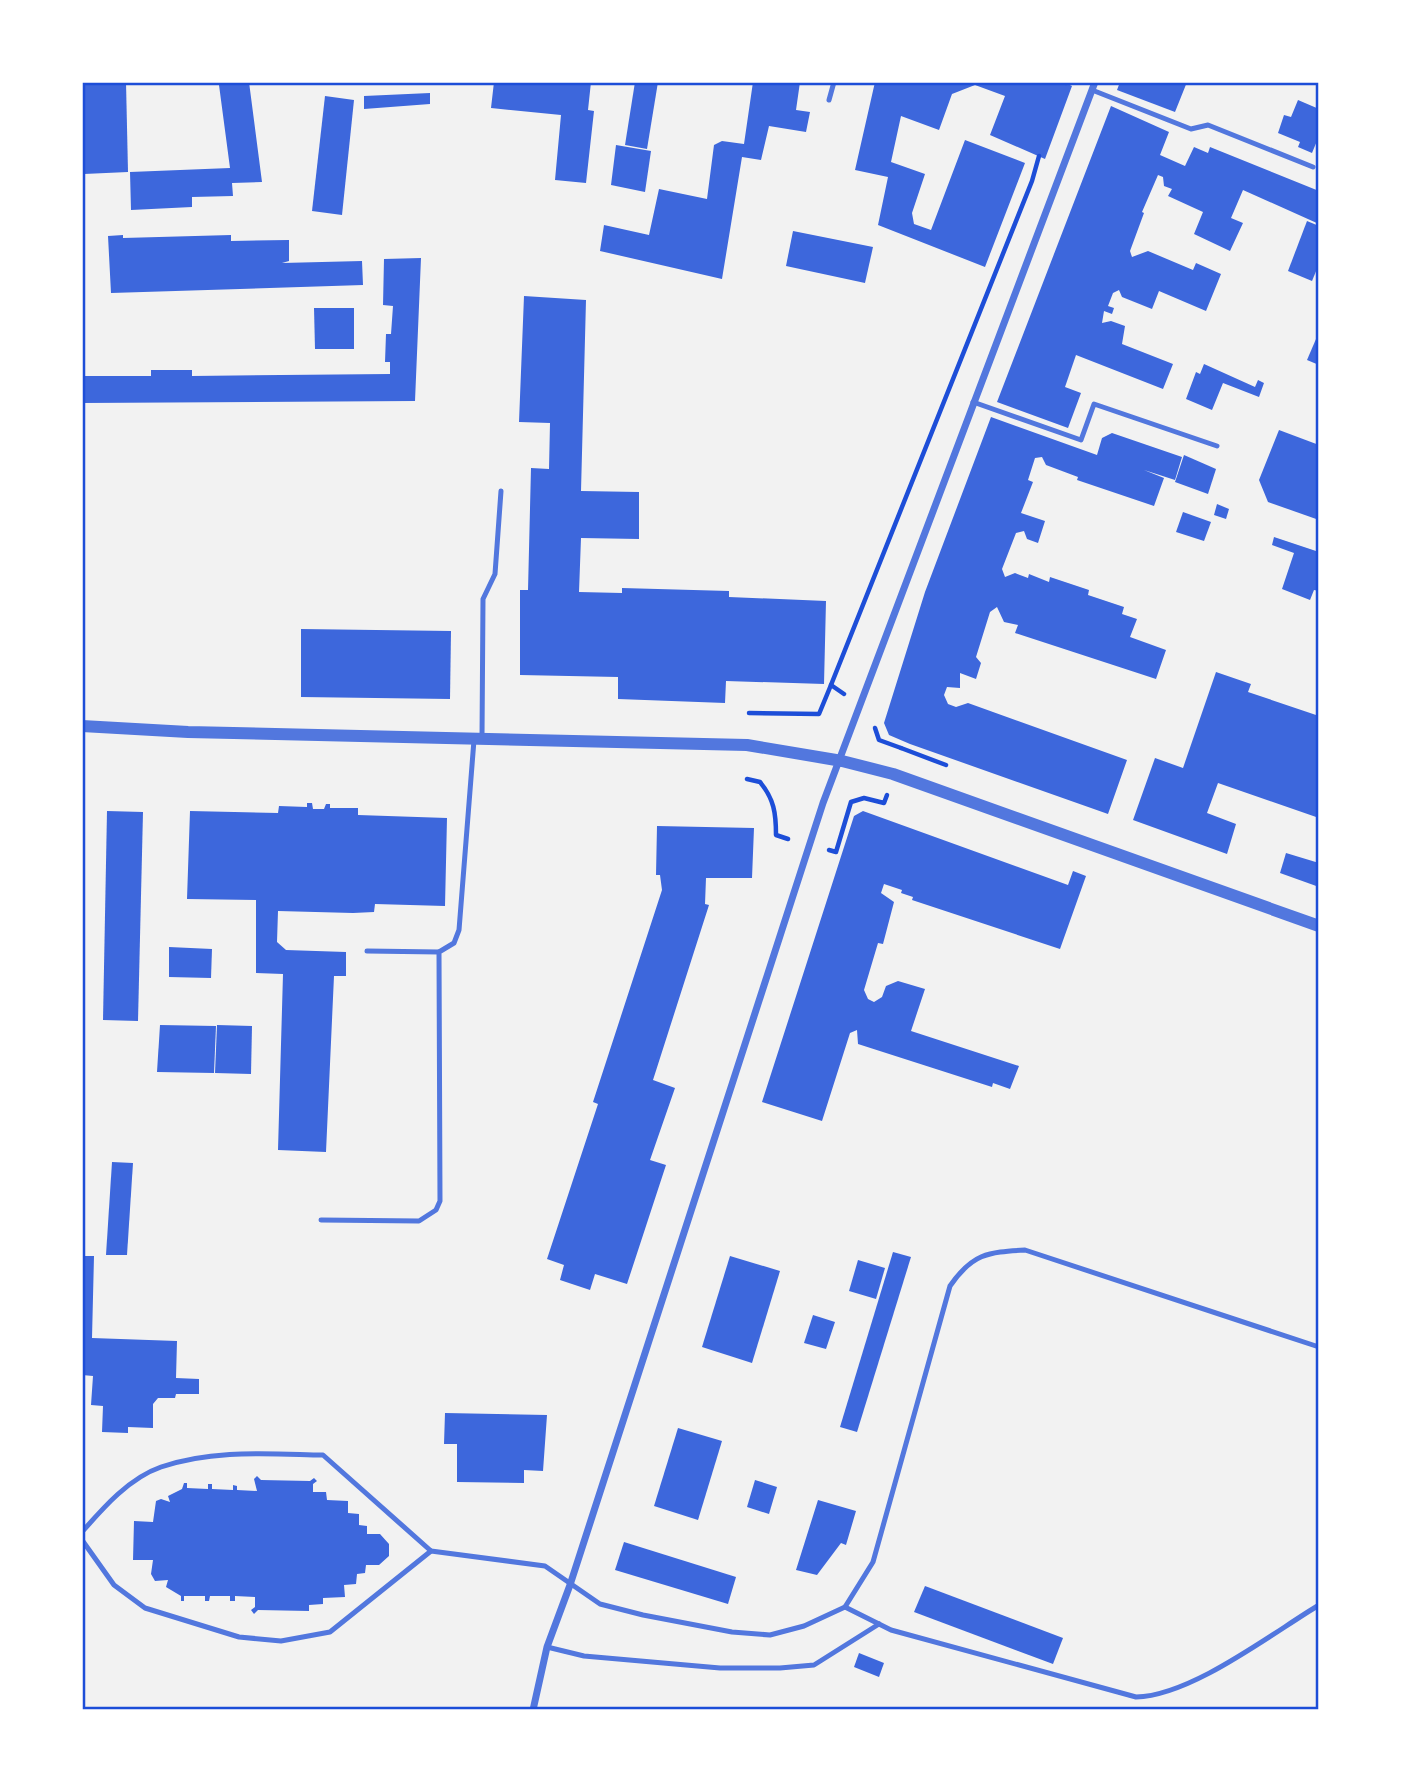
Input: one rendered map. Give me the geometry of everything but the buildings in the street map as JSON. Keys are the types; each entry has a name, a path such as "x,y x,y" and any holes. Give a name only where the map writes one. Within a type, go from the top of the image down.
{"street":[{"path":"533,1710 547,1647 570,1585 813,834 973,402 1094,86"},
{"path":"82,726 188,732 747,745 842,761 893,774 1319,926"}],"lane":[{"path":"830,100 834,82"},
{"path":"1094,86 1191,129 1208,125 1313,167"},
{"path":"973,402 1081,440 1094,404 1217,446"},
{"path":"367,951 439,952 454,943 459,930 478,737 483,599 495,574 501,491"},
{"path":"321,1220 419,1221 436,1210 440,1201 439,952"},
{"path":"82,1532 110,1500 160,1467 227,1454 323,1455 430,1551 545,1566 600,1604 732,1632 770,1635 804,1626 845,1607 873,1562 950,1286 962,1268 977,1257 995,1252 1025,1250 1319,1347"},
{"path":"82,1539 114,1584 145,1608 239,1637 281,1641 330,1632 430,1551"},
{"path":"845,1607 879,1625 1120,1695 1150,1697 1192,1681 1319,1605"},
{"path":"547,1647 584,1656 720,1668 814,1665 879,1625"}],"path":[{"path":"748,713 819,714 1027,194 1039,156"},
{"path":"831,685 847,696"},
{"path":"878,719 874,730 879,740 901,748 899,753"},
{"path":"747,779 760,782 771,796 776,813 776,835 788,839"},
{"path":"827,850 836,852 851,802 864,798 884,803 887,794"}]}
